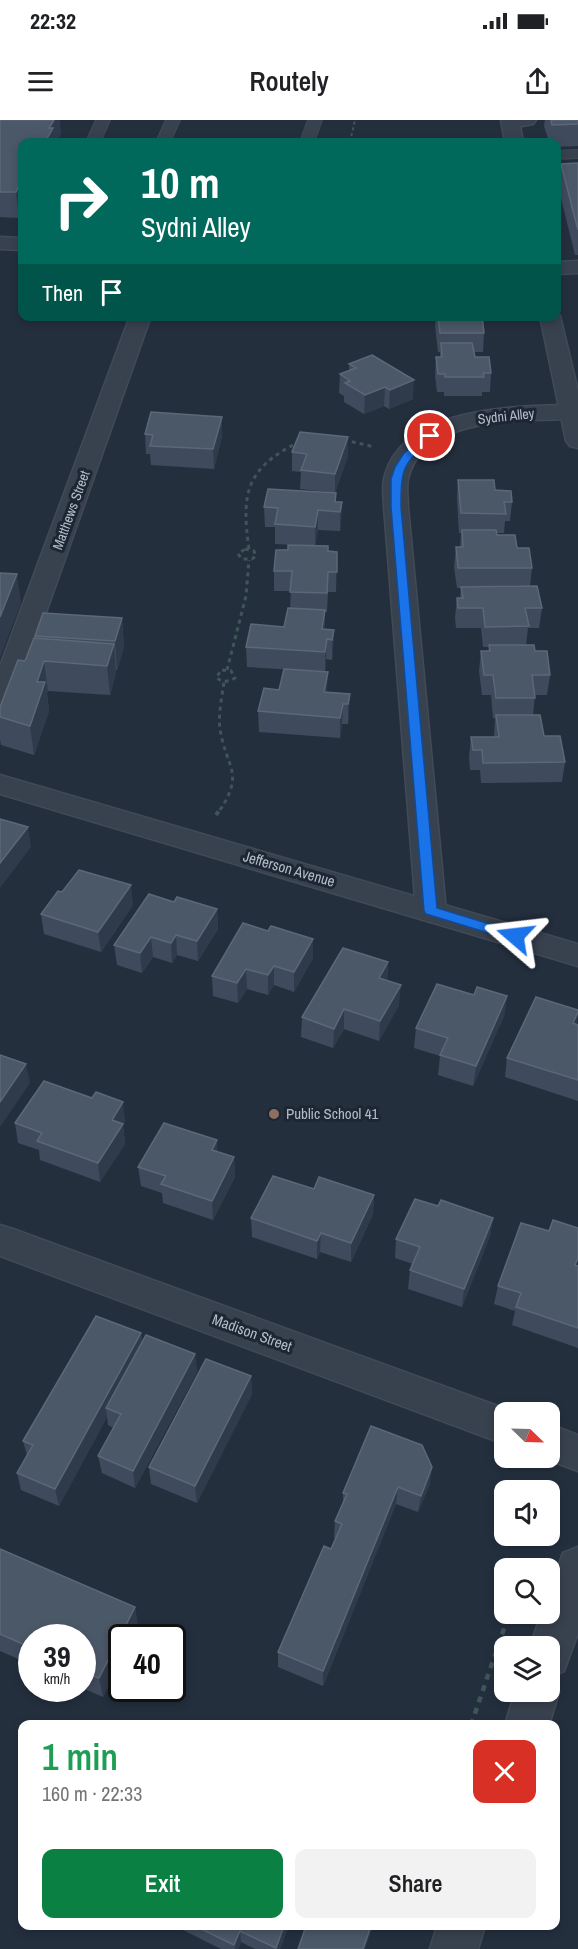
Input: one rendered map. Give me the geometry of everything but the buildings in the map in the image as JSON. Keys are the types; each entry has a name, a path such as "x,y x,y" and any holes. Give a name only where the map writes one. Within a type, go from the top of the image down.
{"street":[{"path":"513,138 510,120 527,120"},
{"path":"0,243 18,244"},
{"path":"561,268 578,267"},
{"name":"Matthews Street","path":"0,703 139,321"},
{"path":"551,321 578,441"},
{"name":"Sydni Alley","path":"430,911 397,519 396,479 408,455 417,445 445,428 474,419 502,414 572,412"},
{"name":"Jefferson Avenue","path":"0,784 578,955"},
{"name":"Madison Street","path":"0,1240 494,1421"},
{"path":"560,1446 578,1453"},
{"path":"556,1636 578,1567"},
{"path":"529,1720 534,1702"},
{"path":"454,1949 460,1930"}],"lane":[{"path":"95,138 103,120"},
{"path":"166,138 173,120"},
{"path":"308,138 315,120"},
{"path":"561,155 578,154"}],"path":[{"path":"351,138 355,120"},
{"path":"334,438 380,448"},
{"path":"227,670 246,596 249,560 256,554 249,549 245,500 250,482 272,456 303,440"},
{"path":"249,549 238,554 242,559 249,560"},
{"path":"227,670 234,673 235,678 224,682 217,679 216,674 227,670"},
{"path":"217,814 230,794 234,781 220,729 224,682"},
{"path":"473,1720 506,1624"}],"place":[{"name":"Public School 41","path":"274,1114"}],"route":[{"path":"430,436 417,445 400,467 396,479 396,507 430,911 515,936"}]}
